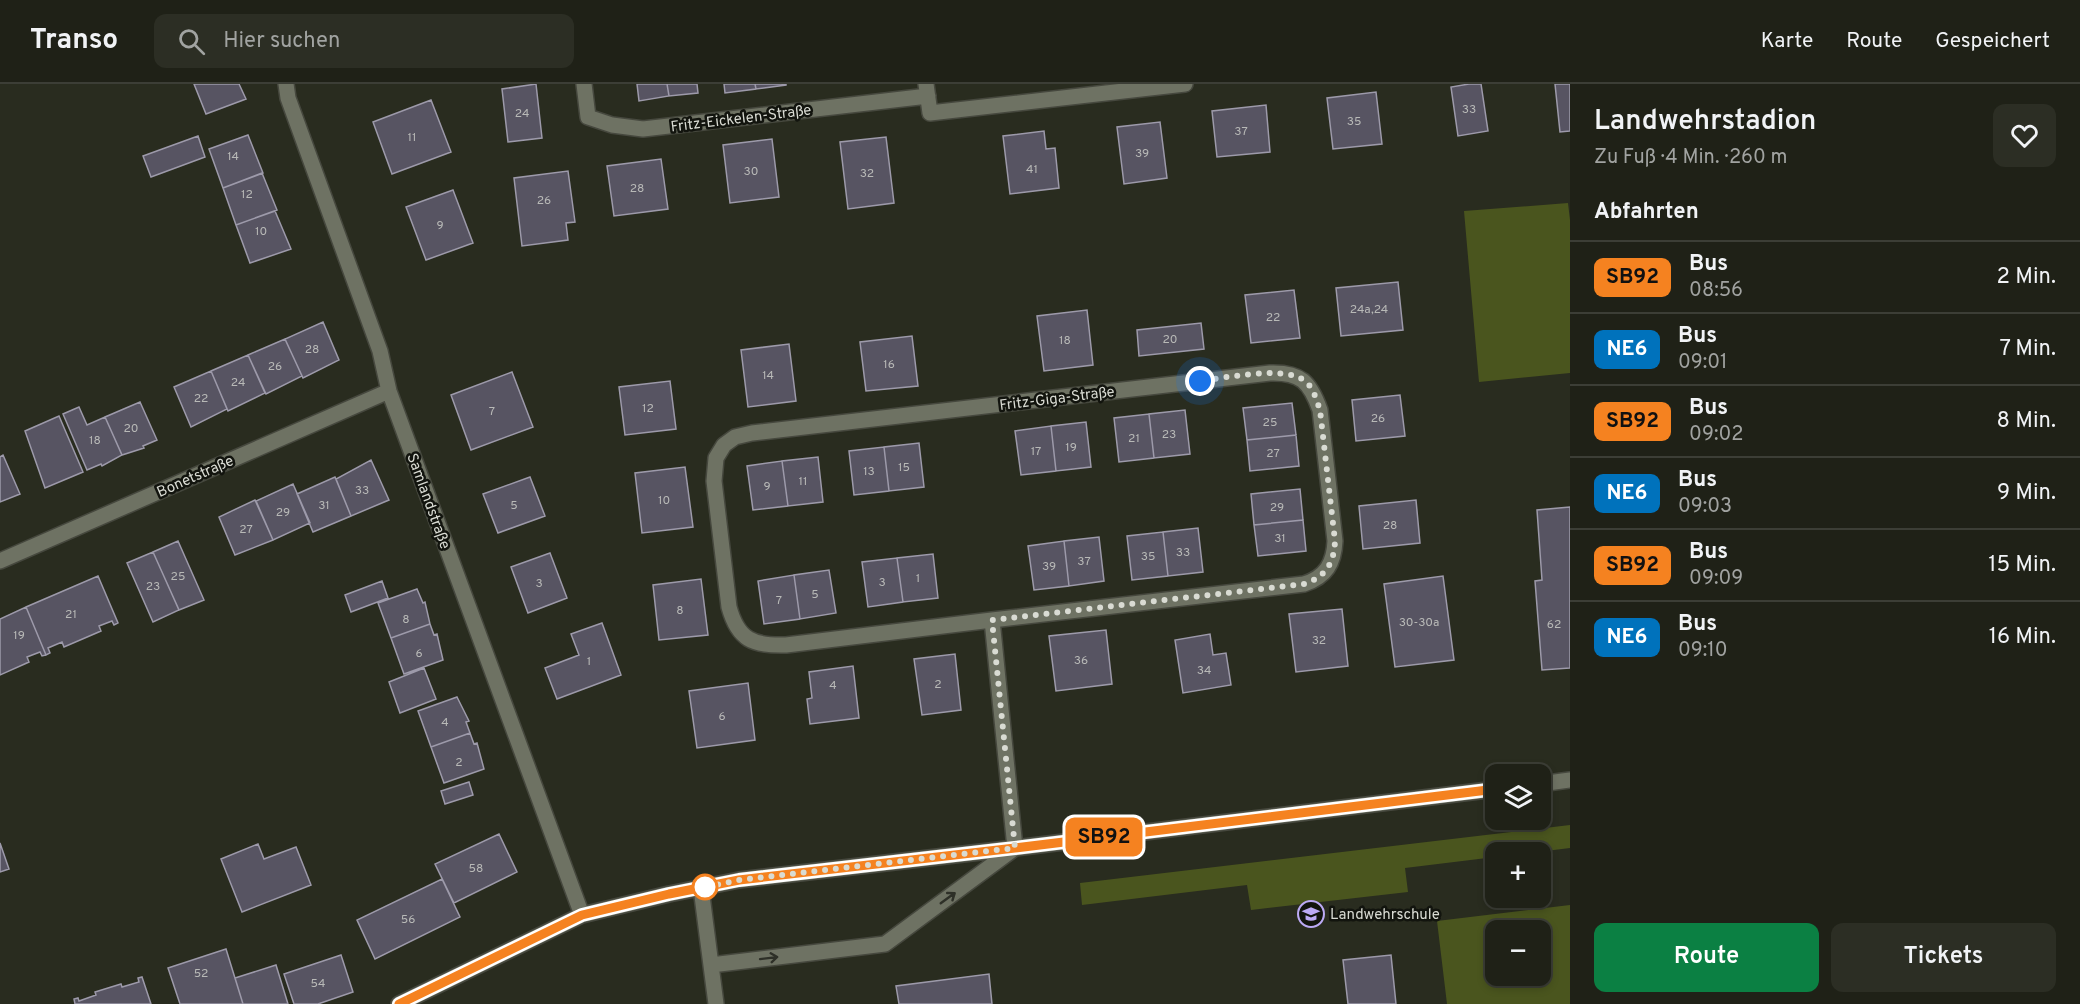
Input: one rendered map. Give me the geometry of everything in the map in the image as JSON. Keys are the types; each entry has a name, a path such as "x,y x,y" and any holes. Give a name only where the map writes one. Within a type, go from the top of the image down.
{"street":[{"name":"Samlandstraße","path":"286,84 288,98 380,351 389,391 582,915"},
{"name":"Fritz-Eickelen-Straße","path":"584,84 588,117 612,125 643,129 927,90 930,113 1062,91 1185,84"},
{"name":"Fritz-Giga-Straße","path":"1270,373 1287,373 1303,379 1314,392 1320,410 1335,541 1330,566 1320,577 1304,584 992,620 786,645 764,646 740,633 734,624 729,607 714,481 716,458 724,445 735,437 752,433 1270,373"},
{"name":"Bonetstraße","path":"0,561 389,391"},
{"path":"992,620 1015,848"},
{"path":"1551,783 1570,780"},
{"path":"399,1004 582,915 739,880 1485,790"},
{"path":"711,966 885,944 1015,848"},
{"path":"701,888 716,1004"}],"green space":[{"path":"1568,203 1570,373 1479,382 1464,211"},
{"path":"1570,825 1570,848 1551,850 1551,842 1485,842 1485,858 1405,868 1408,892 1251,910 1247,885 1082,905 1080,883 1528,830 1551,830 1551,827"},
{"path":"1570,905 1570,1004 1447,1004 1437,921"}],"building":[{"path":"194,84 239,84 246,99 206,114"},
{"path":"536,84 542,138 508,142 502,89"},
{"path":"637,84 667,84 669,96 639,101"},
{"path":"667,84 697,84 698,93 669,96"},
{"path":"724,84 755,84 756,89 725,93"},
{"path":"755,84 786,84 786,85 756,89"},
{"path":"1481,84 1488,131 1458,136 1451,87"},
{"path":"1555,84 1570,84 1570,131 1560,132"},
{"path":"1376,92 1382,144 1333,149 1327,98"},
{"path":"431,100 451,152 392,174 373,122"},
{"path":"1266,105 1270,152 1217,157 1212,111"},
{"path":"1160,122 1167,178 1124,184 1117,127"},
{"path":"1044,131 1046,149 1055,148 1059,188 1010,194 1003,136"},
{"path":"248,135 263,173 223,188 209,149"},
{"path":"198,136 205,157 151,177 143,156"},
{"path":"886,137 894,203 848,209 840,142"},
{"path":"772,139 779,197 730,203 723,145"},
{"path":"661,159 668,209 614,216 607,166"},
{"path":"568,171 575,222 566,223 568,240 522,246 514,178"},
{"path":"262,173 277,210 236,225 223,188"},
{"path":"453,190 473,243 426,260 406,207"},
{"path":"275,211 291,249 250,263 236,225"},
{"path":"1398,282 1403,330 1341,336 1336,288"},
{"path":"1294,290 1300,338 1251,343 1245,295"},
{"path":"1087,310 1093,365 1044,371 1037,316"},
{"path":"323,322 339,360 303,378 285,339"},
{"path":"1201,323 1204,349 1139,356 1137,330"},
{"path":"912,336 918,386 866,391 860,342"},
{"path":"285,339 302,376 266,394 248,355"},
{"path":"789,344 796,401 748,407 741,350"},
{"path":"248,355 265,393 228,411 211,371"},
{"path":"211,371 227,409 191,427 174,387"},
{"path":"512,372 533,427 471,450 451,395"},
{"path":"670,381 676,429 625,435 619,387"},
{"path":"1400,395 1405,436 1356,441 1352,400"},
{"path":"140,402 157,440 143,446 144,448 122,455 105,417"},
{"path":"1292,403 1296,435 1247,440 1243,408"},
{"path":"79,407 87,425 105,417 122,455 102,466 101,464 87,470 63,414"},
{"path":"1185,410 1190,454 1154,458 1149,414"},
{"path":"1149,414 1154,458 1119,462 1114,418"},
{"path":"59,416 83,472 45,488 25,431"},
{"path":"1086,422 1091,467 1056,471 1051,426"},
{"path":"1051,426 1056,471 1021,475 1015,431"},
{"path":"1296,435 1299,466 1250,471 1247,440"},
{"path":"919,443 924,487 889,491 884,447"},
{"path":"884,447 889,491 854,495 849,451"},
{"path":"3,455 20,494 0,502 0,457"},
{"path":"818,457 823,502 788,506 782,461"},
{"path":"371,460 389,500 351,516 336,479"},
{"path":"782,461 788,506 753,510 747,466"},
{"path":"685,467 693,527 642,533 635,473"},
{"path":"335,477 351,516 313,532 297,494"},
{"path":"530,477 545,516 498,533 483,494"},
{"path":"293,484 310,523 273,540 256,501"},
{"path":"1300,489 1303,520 1254,525 1251,494"},
{"path":"255,500 273,540 235,555 219,517"},
{"path":"1416,500 1420,543 1363,549 1359,506"},
{"path":"1570,507 1570,668 1542,670 1535,581 1542,580 1537,510"},
{"path":"1303,520 1306,551 1258,556 1254,525"},
{"path":"1198,528 1203,572 1168,576 1163,532"},
{"path":"1163,532 1168,576 1132,580 1127,536"},
{"path":"1099,537 1104,581 1069,586 1064,541"},
{"path":"178,541 204,600 179,610 153,552"},
{"path":"1064,541 1069,586 1034,590 1028,546"},
{"path":"153,552 179,610 153,622 127,563"},
{"path":"550,553 567,598 528,613 511,567"},
{"path":"933,554 938,598 903,602 897,558"},
{"path":"897,558 903,602 868,607 862,562"},
{"path":"829,570 836,613 800,619 794,575"},
{"path":"794,575 800,619 764,624 758,581"},
{"path":"98,576 118,623 114,625 112,621 99,626 101,631 64,647 62,642 48,648 50,653 46,655 26,607"},
{"path":"1443,576 1454,660 1395,667 1384,584"},
{"path":"701,579 708,635 659,640 653,585"},
{"path":"382,581 388,598 351,612 345,595"},
{"path":"417,589 423,603 425,602 430,624 391,638 378,603"},
{"path":"26,607 46,655 42,656 40,652 27,657 29,662 0,675 0,619"},
{"path":"1342,609 1348,666 1296,672 1289,614"},
{"path":"602,623 621,675 557,699 545,668 579,655 571,634"},
{"path":"430,624 434,635 437,634 443,660 404,674 391,638"},
{"path":"1106,630 1112,684 1056,691 1049,636"},
{"path":"1210,634 1213,655 1226,653 1231,685 1183,693 1175,640"},
{"path":"955,654 961,710 922,715 914,659"},
{"path":"853,666 859,718 810,724 807,699 812,698 809,672"},
{"path":"424,668 436,699 400,713 389,682"},
{"path":"748,683 755,740 697,748 689,691"},
{"path":"457,697 469,721 466,722 470,733 431,747 418,711"},
{"path":"470,733 474,744 477,743 484,769 444,783 431,747"},
{"path":"469,782 473,795 445,804 441,791"},
{"path":"499,834 517,872 454,903 435,864"},
{"path":"0,843 9,869 0,872"},
{"path":"258,844 264,859 296,847 311,885 242,912 221,859"},
{"path":"442,879 460,917 375,959 357,920"},
{"path":"226,949 243,1004 180,1004 168,968"},
{"path":"341,955 353,992 318,1004 294,1004 284,974"},
{"path":"1391,955 1396,1004 1348,1004 1343,960"},
{"path":"276,965 288,1004 243,1004 235,978"},
{"path":"989,974 992,1004 899,1004 896,986"},
{"path":"142,977 151,1004 75,1004 74,999 78,998 79,1001 96,995 95,992 121,984 122,987 139,982 138,978"}],"bus line":[{"name":"SB92","path":"399,1004 582,915 739,880 1485,790"}],"place":[{"name":"Landwehrschule","path":"1311,914"}],"route":[{"path":"705,887 701,888 739,880 1015,848 992,620 1304,584 1320,577 1330,566 1335,541 1320,410 1314,392 1303,379 1287,373 1200,381"}]}
